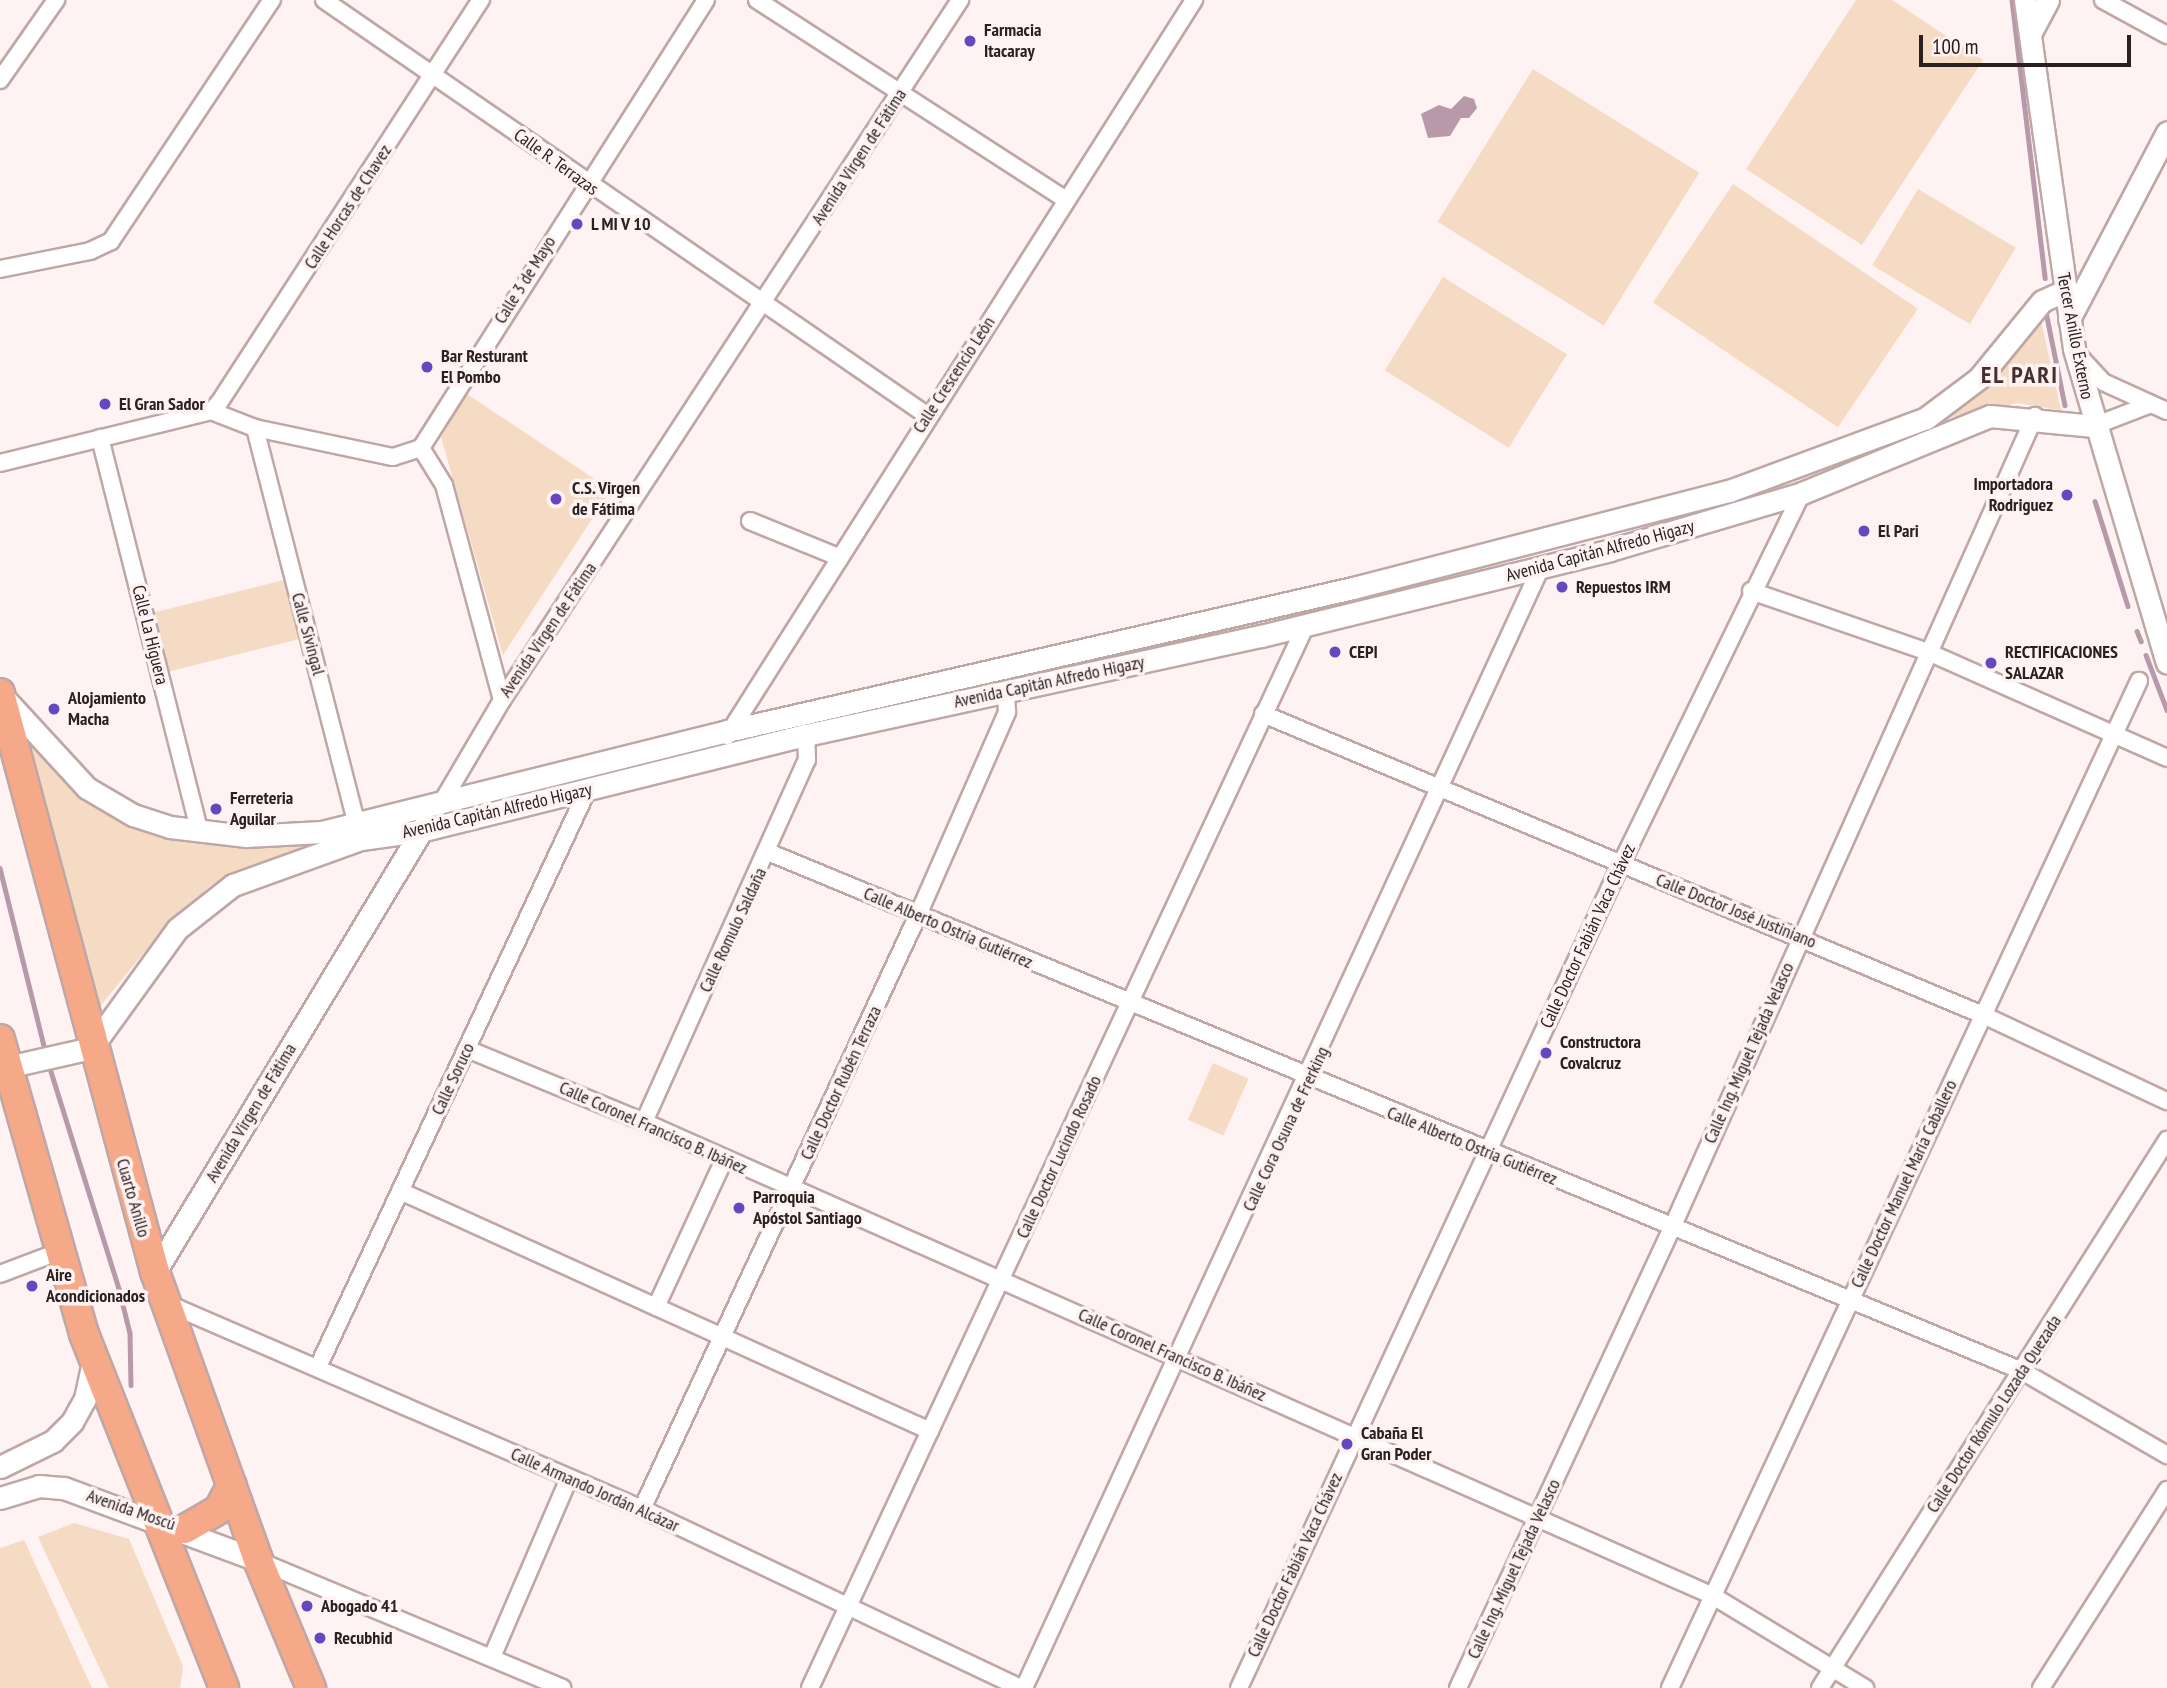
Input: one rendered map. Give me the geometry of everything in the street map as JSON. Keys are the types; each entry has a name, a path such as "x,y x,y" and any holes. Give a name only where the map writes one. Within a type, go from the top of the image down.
{"highway":[{"name":"Cuarto Anillo","path":"0,693 82,1050 164,1302 258,1560 311,1688"},
{"path":"0,1039 12,1066 58,1252 93,1360 224,1688"},
{"path":"185,1529 210,1518 232,1485"}],"street":[{"path":"0,80 56,0"},
{"path":"0,269 90,251 111,241 272,0"},
{"name":"Calle R. Terrazas","path":"324,0 435,74 585,184 766,303 928,416"},
{"name":"Calle Horcas de Chavez","path":"211,411 435,74 481,0"},
{"name":"Calle 3 de Mayo","path":"421,447 585,184 706,0"},
{"path":"757,0 1066,200"},
{"name":"Avenida Virgen de Fátima","path":"155,1272 502,699 766,303 960,0"},
{"name":"Calle Crescencio León","path":"727,731 1194,0"},
{"name":"Tercer Anillo Externo","path":"2025,0 2074,349 2094,426 2167,662"},
{"path":"2029,37 2048,0"},
{"path":"2103,0 2167,35"},
{"path":"2069,319 2167,132"},
{"name":"Avenida Capitán Alfredo Higazy","path":"82,1050 177,929 204,905 233,885 359,830 442,802 727,731 1257,609 1585,529 1799,469 1936,412 1979,378 2042,301 2064,291"},
{"path":"2074,349 2103,382 2167,411"},
{"path":"2094,426 2151,404"},
{"path":"0,463 211,411 255,428 393,457 421,447 444,485 502,699"},
{"name":"Avenida Capitán Alfredo Higazy","path":"0,693 36,739 87,788 133,815 200,832 420,831 806,735 1261,636 1541,567 1802,493 1990,416 2035,416 2094,426"},
{"name":"Calle Ing. Miguel Tejada Velasco","path":"1458,1688 1671,1230 2035,416"},
{"name":"Calle Sivingal","path":"255,428 359,830"},
{"name":"Calle La Higuera","path":"100,438 200,832"},
{"name":"Calle Doctor Fabián Vaca Chávez","path":"1239,1688 1621,864 1751,591 1802,493"},
{"path":"750,521 838,557"},
{"name":"Calle Cora Osuna de Frerking","path":"1022,1688 1309,1081 1541,567"},
{"path":"1751,591 1928,652 2167,758"},
{"path":"1257,609 1261,636"},
{"path":"2157,634 2167,612"},
{"name":"Calle Doctor Lucindo Rosado","path":"810,1688 1002,1281 1262,714 1306,625"},
{"name":"Calle Doctor Manuel María Caballero","path":"1670,1688 2139,681"},
{"name":"Calle Doctor Rubén Terraza","path":"642,1509 918,915 1007,712 1006,691"},
{"name":"Calle Doctor José Justiniano","path":"1262,714 1983,1015 2167,1101"},
{"path":"726,754 727,731"},
{"name":"Calle Romulo Saldaña","path":"644,1122 768,852 807,760 806,735"},
{"name":"Calle Soruco","path":"318,1367 587,791"},
{"name":"Calle Alberto Ostria Gutiérrez","path":"768,852 1309,1081 1488,1151 1671,1230 2022,1371 2167,1455"},
{"name":"Calle Coronel Francisco B. Ibáñez","path":"467,1049 644,1122 724,1160 1179,1357 1713,1596 1864,1688"},
{"path":"12,1066 82,1050"},
{"name":"Calle Doctor Rómulo Lozada Quezada","path":"1820,1688 2167,1140"},
{"path":"656,1307 724,1160"},
{"path":"400,1191 930,1431"},
{"path":"0,1274 58,1252"},
{"name":"Calle Armando Jordán Alcázar","path":"164,1302 642,1509 847,1609 1022,1688"},
{"path":"0,1467 54,1441 72,1422 85,1399 93,1360"},
{"path":"492,1657 569,1478"},
{"name":"Avenida Moscú","path":"0,1498 39,1486 64,1488 185,1529 258,1560"},
{"path":"2041,1688 2167,1490"},
{"path":"258,1560 563,1688"}],"shaded area":[{"path":"1856,0 1892,0 1983,60 1862,245 1746,169"},
{"path":"1533,69 1699,173 1604,326 1438,222"},
{"path":"1464,96 1474,99 1477,108 1469,118 1461,118 1450,136 1428,138 1421,114 1439,105 1451,109"},
{"path":"1733,184 1918,309 1838,427 1653,303"},
{"path":"1918,189 2016,248 1970,324 1872,265"},
{"path":"1443,277 1567,354 1509,448 1385,370"},
{"path":"2040,316 2061,410 2017,403 1947,418 1945,413"},
{"path":"467,394 611,490 503,655 441,437"},
{"path":"288,579 303,638 168,672 153,613"},
{"path":"27,742 105,814 163,837 230,844 346,836 211,885 164,928 93,1015"},
{"path":"1213,1063 1249,1079 1223,1136 1188,1120"},
{"path":"74,1523 129,1539 183,1666 180,1688 109,1688 38,1537"},
{"path":"24,1540 92,1688 0,1688 0,1548"}],"waterway":[{"path":"2012,0 2045,278"},
{"path":"2046,312 2065,405"},
{"path":"2095,501 2128,606"},
{"path":"2137,631 2141,641"},
{"path":"2146,655 2167,710"},
{"path":"0,868 45,1050"},
{"path":"48,1062 119,1289 130,1333 131,1385"}],"place":[{"name":"Farmacia Itacaray","path":"970,41"},
{"name":"L MI V 10","path":"577,224"},
{"name":"Bar Resturant El Pombo","path":"427,367"},
{"name":"El Gran Sador","path":"105,404"},
{"name":"Importadora Rodriguez","path":"2067,495"},
{"name":"C.S. Virgen de Fátima","path":"556,499"},
{"name":"El Pari","path":"1864,531"},
{"name":"Repuestos IRM","path":"1562,587"},
{"name":"CEPI","path":"1335,652"},
{"name":"RECTIFICACIONES SALAZAR","path":"1991,663"},
{"name":"Alojamiento Macha","path":"54,709"},
{"name":"Ferreteria Aguilar","path":"216,809"},
{"name":"Constructora Covalcruz","path":"1546,1053"},
{"name":"Parroquia Apóstol Santiago","path":"739,1208"},
{"name":"Aire Acondicionados","path":"32,1286"},
{"name":"Cabaña El Gran Poder","path":"1347,1444"},
{"name":"Abogado 41","path":"307,1606"},
{"name":"Recubhid","path":"320,1638"}],"district":[{"name":"EL PARI","path":"2020,375"}]}
